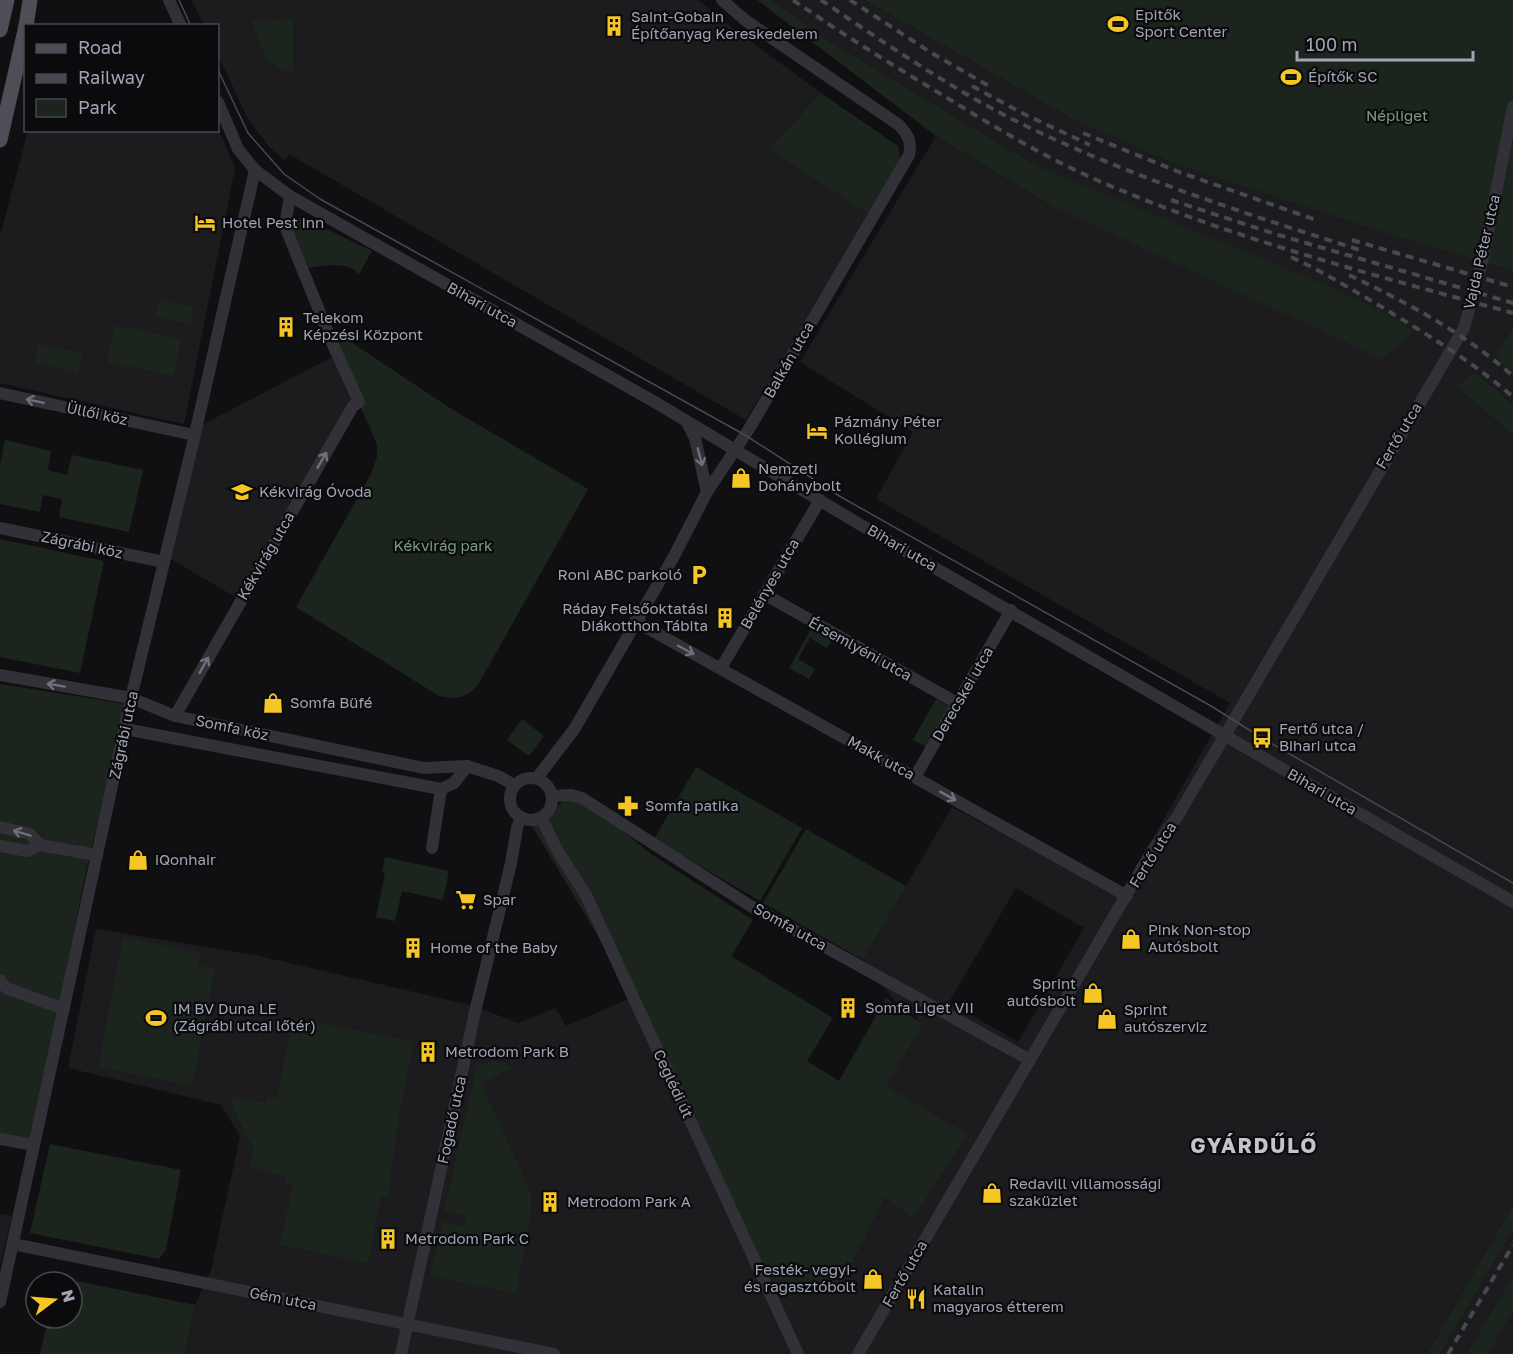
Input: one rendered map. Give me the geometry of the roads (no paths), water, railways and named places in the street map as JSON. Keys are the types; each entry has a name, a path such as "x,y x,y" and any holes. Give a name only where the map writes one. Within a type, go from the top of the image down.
{"main road":[{"path":"0,30 7,0"},
{"path":"26,24 30,0"},
{"path":"0,140 24,35"}],"street":[{"path":"168,0 180,24"},
{"name":"Balkán utca","path":"537,778 575,728 707,492 735,451 909,155 911,146 906,132 899,125 746,20 722,0"},
{"path":"219,104 238,148 255,170 290,196"},
{"name":"Vajda Péter utca","path":"1447,357 1464,328 1482,262 1513,107"},
{"name":"Zágrábi utca","path":"0,1302 3,1277 13,1244 131,698 255,170"},
{"name":"Bihari utca","path":"290,196 1011,610 1224,736 1513,902"},
{"name":"Kékvirág utca","path":"175,716 353,406 359,402 333,345 285,226 290,196"},
{"name":"Fertő utca","path":"858,1354 1152,851 1177,817 1447,357"},
{"name":"Üllői köz","path":"0,393 194,435"},
{"path":"687,423 695,438 707,492"},
{"name":"Belényes utca","path":"721,668 819,500"},
{"name":"Zágrábi köz","path":"0,528 164,562"},
{"name":"Érsemlyéni utca","path":"764,594 957,703"},
{"name":"Derecskei utca","path":"915,777 1011,610"},
{"name":"Makk utca","path":"635,621 1127,896"},
{"name":"Somfa köz","path":"0,675 131,698 175,716 424,768 467,766 498,776 514,785"},
{"name":"Somfa köz","path":"125,729 441,789"},
{"path":"432,848 441,789 454,783 467,766"},
{"path":"525,778 537,778 547,785 552,796 550,808 541,817 530,820 521,817 513,810 510,798 514,785 525,778"},
{"name":"Somfa utca","path":"552,796 571,795 582,798 749,905 1030,1060"},
{"name":"Fogadó utca","path":"401,1354 491,941 521,817"},
{"name":"Ceglédi út","path":"541,817 557,850 586,894 799,1354"},
{"path":"0,827 30,834 40,845"},
{"path":"0,846 27,851 40,845 97,855"},
{"path":"2,986 64,1009"},
{"path":"0,1139 34,1145"},
{"name":"Gém utca","path":"13,1244 554,1354"}],"tram line":[{"path":"179,0 190,24"},
{"path":"219,72 248,133 284,174 320,199 745,435 841,497 1211,706 1262,738 1513,883"}],"railway":[{"path":"793,0 865,48 976,115 1032,148 1090,177 1245,236 1352,269 1513,313"},
{"path":"821,0 959,90 1048,137 1180,190 1360,250"},
{"path":"850,0 930,52 989,86"},
{"path":"972,86 1090,145"},
{"path":"1083,133 1179,172 1319,221"},
{"path":"1171,200 1275,234 1513,303"},
{"path":"1352,240 1513,287"},
{"path":"1291,257 1336,280 1431,338 1465,360 1513,397"},
{"path":"1349,275 1435,320 1475,346 1513,376"},
{"path":"1448,1354 1513,1245"}],"place":[{"name":"Epitők Sport Center","path":"1118,24"},
{"name":"Saint-Gobain Építőanyag Kereskedelem","path":"614,26"},
{"name":"Építők SC","path":"1291,77"},
{"name":"Hotel Pest inn","path":"205,223"},
{"name":"Telekom Képzési Központ","path":"286,327"},
{"name":"Pázmány Péter Kollégium","path":"817,431"},
{"name":"Nemzeti Dohánybolt","path":"741,478"},
{"name":"Kékvirág Óvoda","path":"242,492"},
{"name":"Roni ABC parkoló","path":"699,575"},
{"name":"Ráday Felsőoktatási Diákotthon Tábita","path":"725,618"},
{"name":"Somfa Büfé","path":"273,703"},
{"name":"Fertő utca / Bihari utca","path":"1262,738"},
{"name":"Somfa patika","path":"628,806"},
{"name":"iQonhair","path":"138,860"},
{"name":"Spar","path":"466,900"},
{"name":"Pink Non-stop Autósbolt","path":"1131,939"},
{"name":"Home of the Baby","path":"413,948"},
{"name":"Sprint autósbolt","path":"1093,993"},
{"name":"Somfa Liget VII","path":"848,1008"},
{"name":"IM BV Duna LE (Zágrábi utcai lőtér)","path":"156,1018"},
{"name":"Sprint autószerviz","path":"1107,1019"},
{"name":"Metrodom Park B","path":"428,1052"},
{"name":"Redavill villamossági szaküzlet","path":"992,1193"},
{"name":"Metrodom Park A","path":"550,1202"},
{"name":"Metrodom Park C","path":"388,1239"},
{"name":"Festék- vegyi- és ragasztóbolt","path":"873,1279"},
{"name":"Katalin magyaros étterem","path":"916,1299"}],"district":[{"name":"GYÁRDŰLŐ","path":"1254,1146"}],"park label":[{"name":"Népliget","path":"1397,116"},
{"name":"Kékvirág park","path":"443,546"}]}
